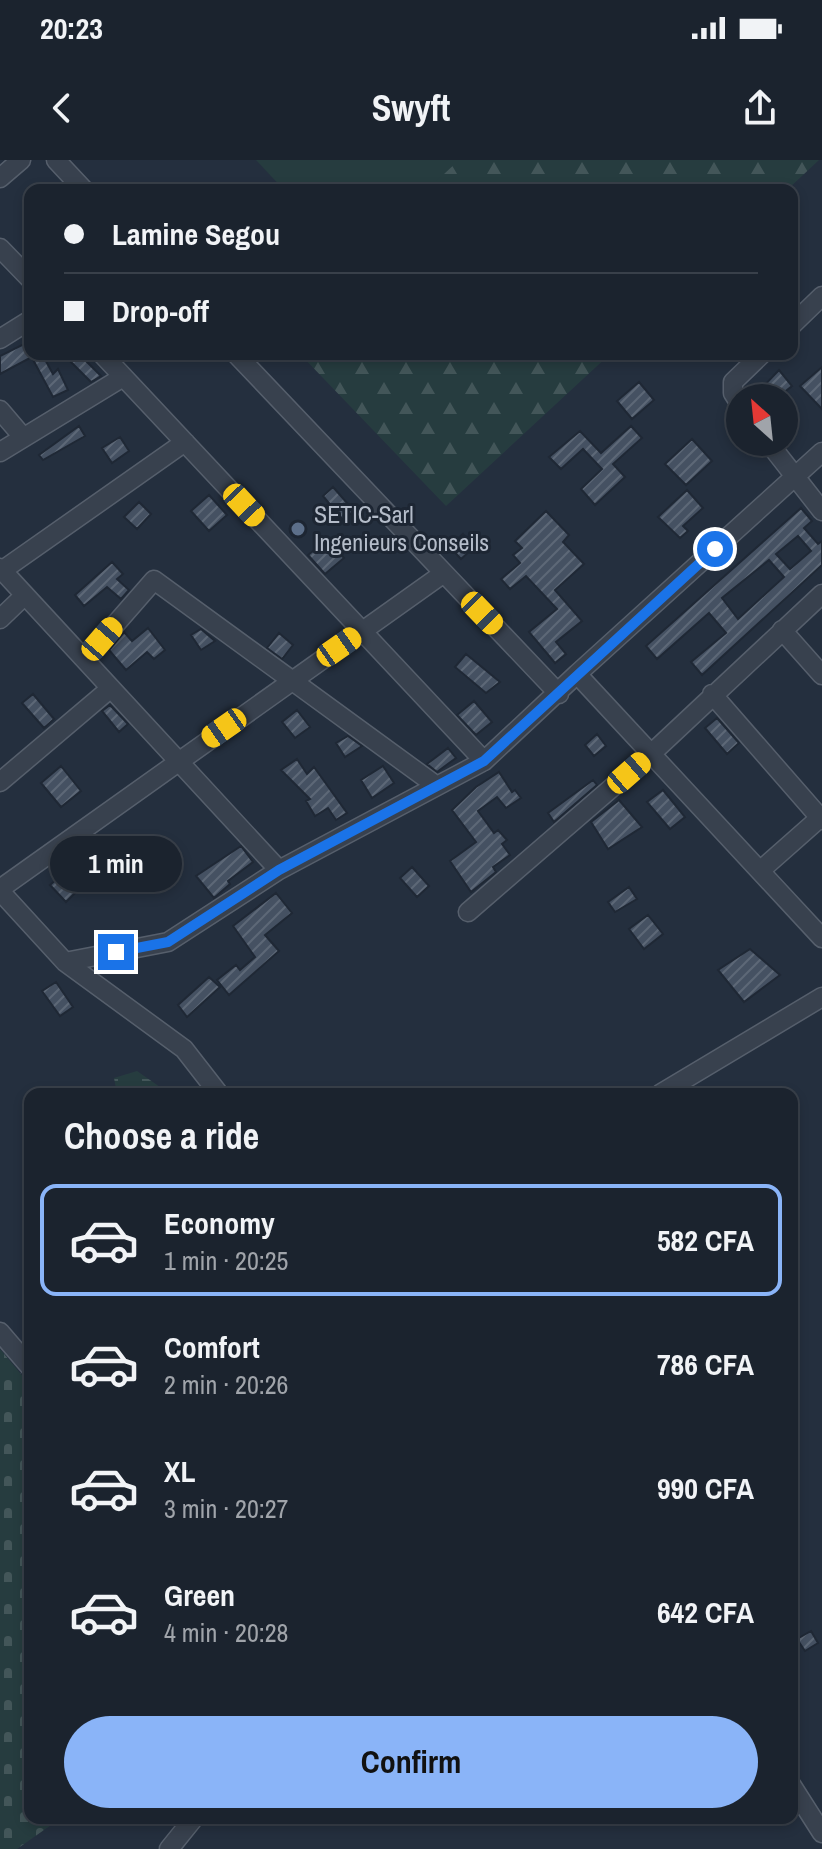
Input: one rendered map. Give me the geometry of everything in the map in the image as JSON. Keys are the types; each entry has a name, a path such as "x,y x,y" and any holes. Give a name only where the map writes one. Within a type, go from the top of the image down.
{"street":[{"path":"0,178 21,160"},
{"path":"56,160 78,184"},
{"path":"0,248 24,273"},
{"path":"798,319 822,296"},
{"path":"0,339 24,324"},
{"path":"107,360 484,761"},
{"path":"242,360 559,694"},
{"path":"733,384 756,360"},
{"path":"0,452 123,377"},
{"path":"0,410 23,437"},
{"path":"185,442 1,569 279,870"},
{"path":"65,962 168,942 279,870 434,784 484,761 822,452"},
{"path":"778,456 822,511"},
{"path":"214,1088 184,1049 65,962 3,899 177,761 444,573"},
{"path":"85,659 154,580 294,679 434,784"},
{"path":"468,912 652,753 822,594"},
{"path":"0,619 25,595"},
{"path":"782,630 822,675"},
{"path":"577,674 822,938"},
{"path":"0,782 111,688"},
{"path":"712,694 821,818 761,870"},
{"path":"670,1088 822,997"},
{"path":"0,1332 24,1360"},
{"path":"798,1795 822,1833"},
{"path":"169,1849 189,1824"}],"green space":[{"path":"256,160 459,160 433,184 278,184"},
{"path":"457,160 819,160 793,184 432,184"},
{"path":"306,360 604,360 446,506"},
{"path":"137,1071 161,1088 116,1088 114,1078"},
{"path":"0,1349 24,1378 24,1824 52,1824 17,1849 0,1849"}],"building":[{"path":"24,344 26,360 0,374 0,356"},
{"path":"33,360 45,360 53,374 58,369 68,390 53,397"},
{"path":"69,360 85,360 101,376 91,382"},
{"path":"822,367 822,409 800,386"},
{"path":"779,370 790,384 766,384"},
{"path":"639,382 654,400 632,419 617,401"},
{"path":"79,426 85,436 43,460 39,455"},
{"path":"631,426 642,438 613,464 625,477 595,505 581,489 602,469 583,449 561,469 549,457 580,431 601,453"},
{"path":"120,437 129,451 112,463 102,448"},
{"path":"692,439 712,461 686,485 665,464"},
{"path":"333,487 354,511 343,520 323,496"},
{"path":"687,490 703,508 683,526 688,531 680,538 658,517"},
{"path":"209,495 227,515 209,531 191,511"},
{"path":"139,502 151,514 137,529 124,517"},
{"path":"801,508 812,521 804,528 818,544 822,541 822,565 702,675 691,662 726,633 709,613 657,659 646,646","holes":["798,536 811,551 790,569 776,554","769,560 784,577 738,619 722,598"]},
{"path":"546,511 569,535 563,542 584,564 555,590 582,621 556,642 566,654 555,663 529,632 557,609 526,576 510,589 501,579 520,563 513,555 522,548 515,541"},
{"path":"463,534 470,542 465,547 469,552 461,559 449,546"},
{"path":"328,539 344,558 325,574 308,555"},
{"path":"112,562 123,574 117,579 129,590 121,599 107,587 84,606 75,595"},
{"path":"148,628 165,650 154,659 147,652 126,670 109,650 124,632 132,641"},
{"path":"201,629 215,641 201,650 191,635"},
{"path":"279,633 293,645 282,659 267,648"},
{"path":"466,654 500,682 486,693 455,667"},
{"path":"33,694 54,719 44,728 22,703"},
{"path":"474,701 492,722 476,735 457,715"},
{"path":"110,705 128,724 119,732 102,711"},
{"path":"297,710 310,727 295,738 282,722"},
{"path":"717,718 739,743 727,754 705,728"},
{"path":"597,734 606,746 594,756 585,745"},
{"path":"348,736 362,746 345,757 336,743"},
{"path":"448,748 456,758 437,772 427,764"},
{"path":"297,759 307,774 314,767 347,813 336,820 328,808 315,816 306,801 310,799 281,770"},
{"path":"61,766 81,791 61,807 41,783"},
{"path":"383,766 394,783 372,798 361,780"},
{"path":"499,772 512,792 515,790 521,798 506,808 497,797 478,811 494,833 498,830 507,840 502,844 510,855 493,867 496,872 471,892 450,861 476,842 452,810 476,787"},
{"path":"593,780 597,785 554,822 548,813"},
{"path":"663,790 685,817 670,829 647,802"},
{"path":"619,800 642,827 608,849 591,822"},
{"path":"241,846 253,862 228,881 230,884 214,898 196,876"},
{"path":"412,867 429,886 417,897 400,878"},
{"path":"67,870 82,886 66,902 50,885"},
{"path":"629,887 637,899 615,912 608,902"},
{"path":"276,893 292,913 265,935 279,951 229,995 217,980 236,965 240,970 255,957 233,926"},
{"path":"648,915 663,934 644,949 629,929"},
{"path":"750,949 780,975 744,1002 718,970"},
{"path":"209,977 220,987 187,1017 178,1005"},
{"path":"56,982 73,1007 60,1016 42,991"},
{"path":"811,1631 818,1643 805,1651 798,1638"}],"place":[{"name":"SETIC-Sarl Ingenieurs Conseils","path":"298,529"}],"route":[{"path":"116,952 168,942 279,870 434,784 484,761 715,549"}]}
